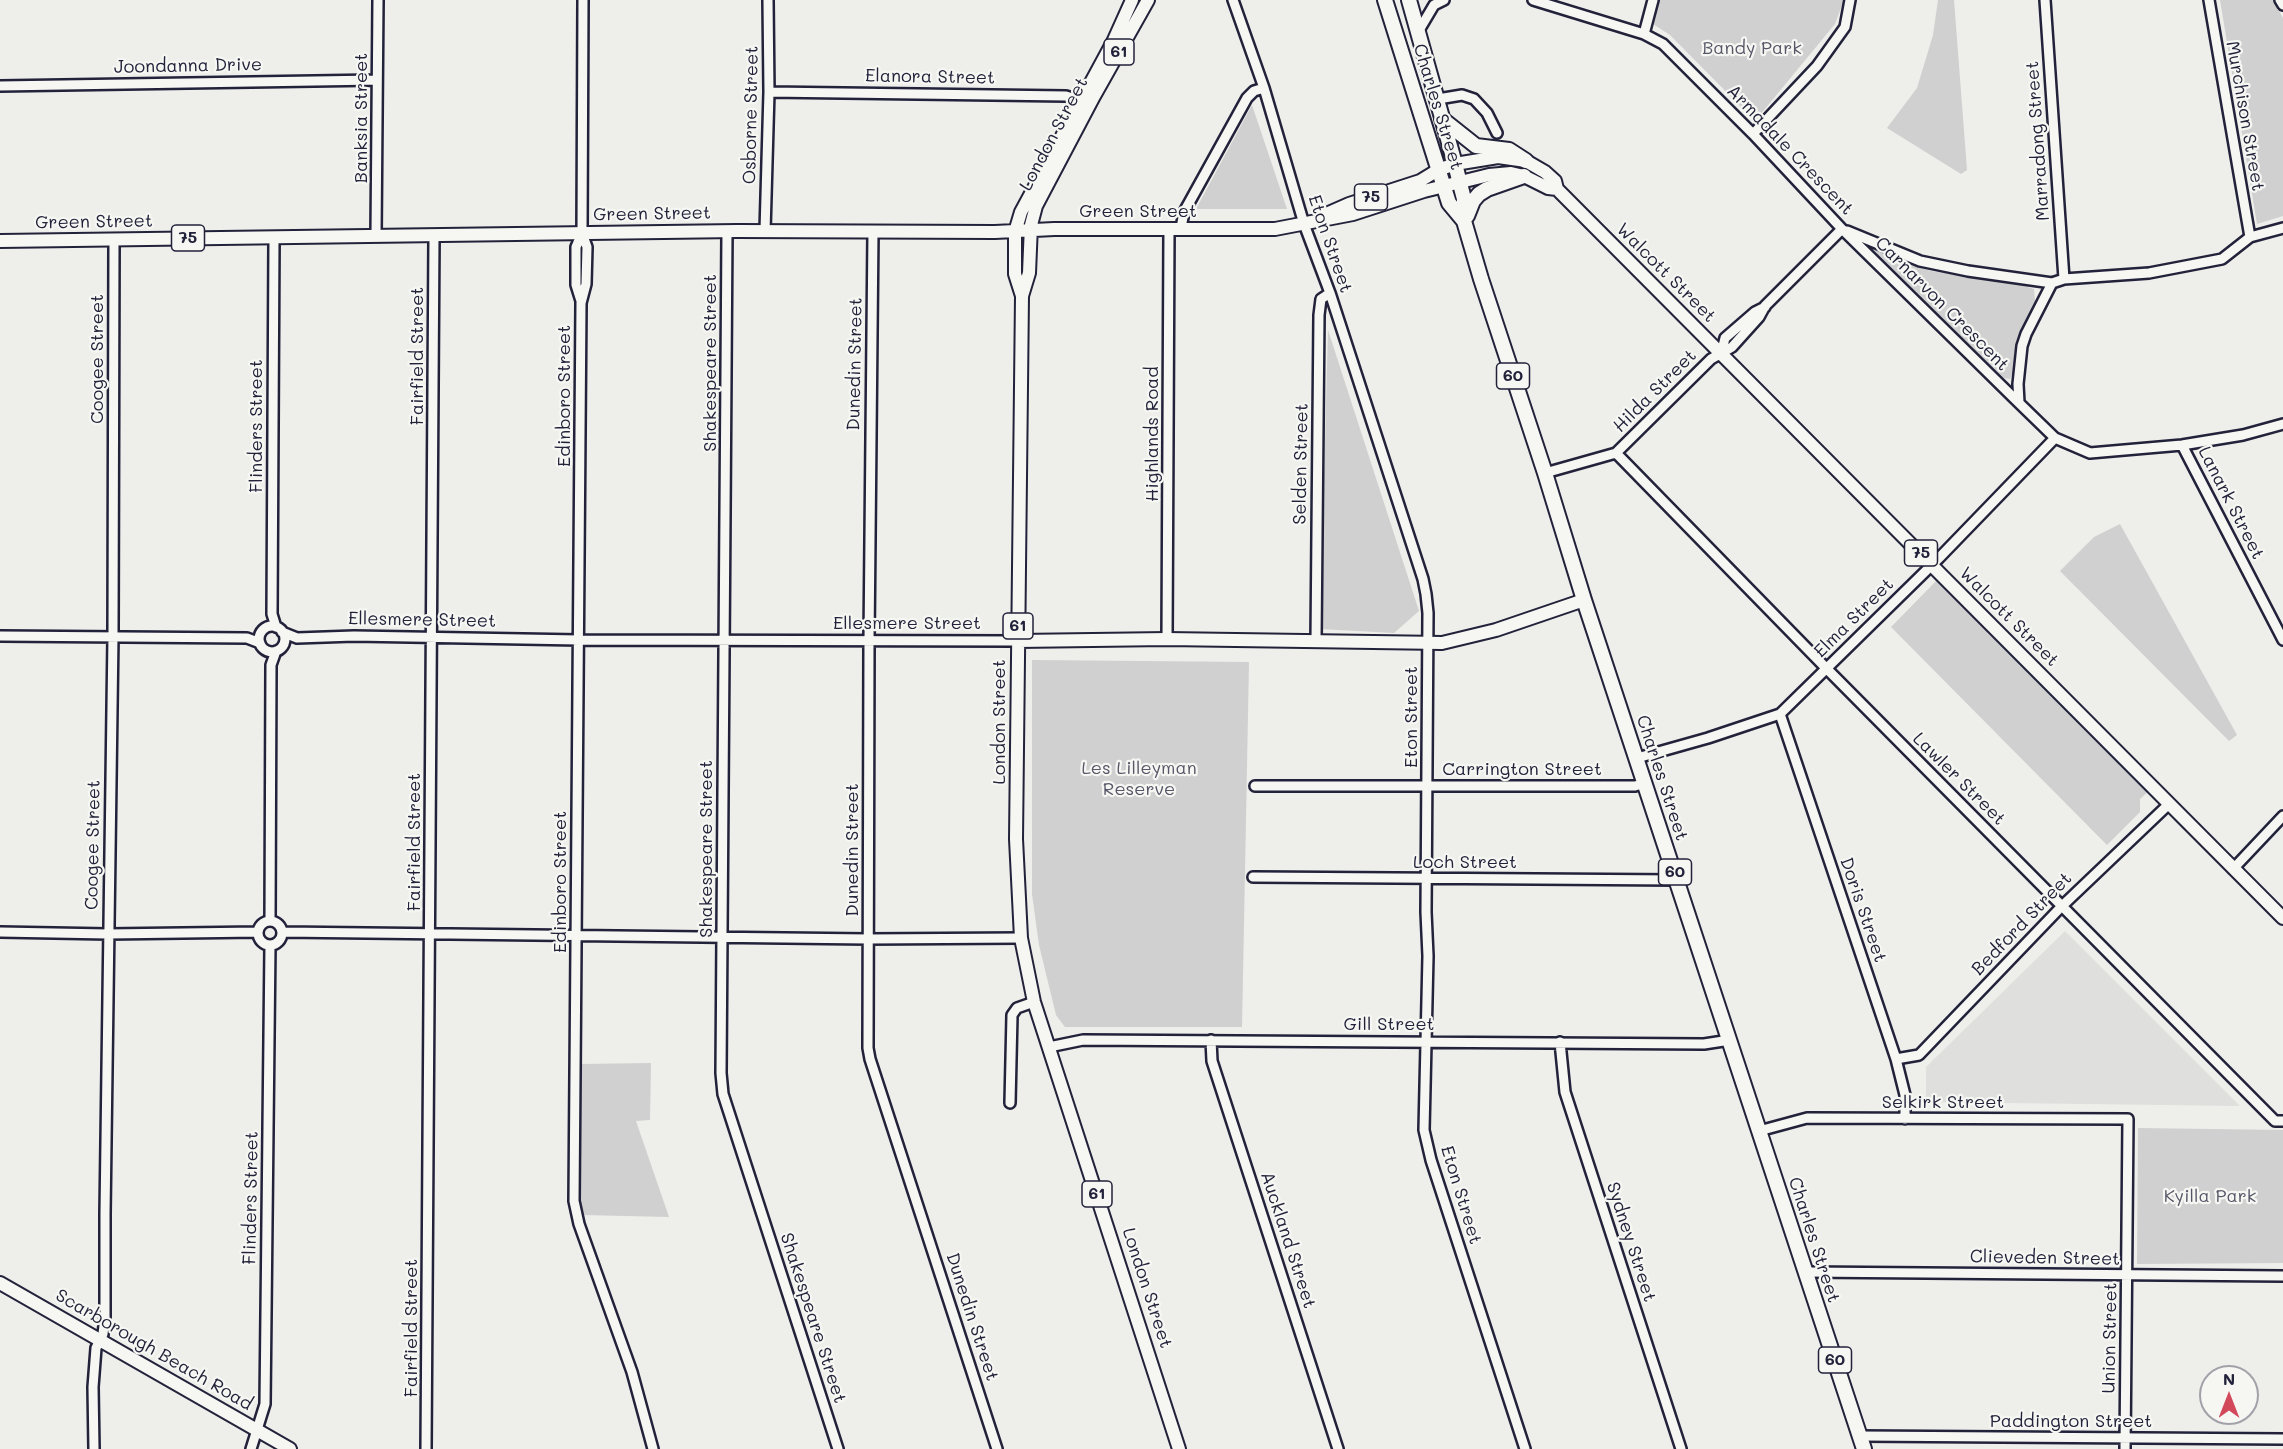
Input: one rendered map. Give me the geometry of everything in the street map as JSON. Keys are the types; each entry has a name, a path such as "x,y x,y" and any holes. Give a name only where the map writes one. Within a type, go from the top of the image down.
{"highway":[{"name":"Charles Street","path":"1387,0 1443,186 1449,203 1464,221"},
{"name":"Charles Street","path":"1409,0 1460,181 1464,199 1464,221 1481,279 1584,600 1862,1442"},
{"path":"1442,119 1476,146 1509,150 1526,161"},
{"path":"1464,221 1473,201 1479,194 1524,176"}],"main road":[{"name":"London Street","path":"1132,0 1036,206 1030,232 1029,273 1022,296 1017,640 1018,906 1034,1002 1179,1449"},
{"name":"London Street","path":"1022,296 1015,274 1015,232 1028,196 1148,0"},
{"name":"Walcott Street","path":"1438,170 1455,164 1498,157 1526,161 1545,172 1555,181 1557,189 2283,918"},
{"name":"Green Street","path":"1304,224 1349,204 1420,181 1438,170"},
{"name":"Walcott Street","path":"1443,186 1500,173 1524,176 1548,188 1557,189"},
{"name":"Green Street","path":"0,241 765,231 1030,232 1275,229 1353,214 1443,186"},
{"name":"Ellesmere Street","path":"1017,640 1452,642 1584,600"},
{"name":"Scarborough Beach Road","path":"0,1283 290,1449"}],"street":[{"name":"Banksia Street","path":"376,236 378,0"},
{"name":"Edinboro Street","path":"583,0 582,233 576,247 576,285 581,303 574,1201 579,1224 632,1372 653,1449"},
{"name":"Osborne Street","path":"765,231 769,92 768,0"},
{"name":"Eton Street","path":"1233,0 1264,88 1304,224 1330,293 1423,579 1428,613 1426,879 1428,956 1424,1130 1431,1160 1525,1449"},
{"path":"1418,32 1434,5 1444,0"},
{"name":"Armadale Crescent","path":"1533,0 1644,34 1663,44 1753,134 1842,229 1920,261 1968,271 2052,283 2064,279 2149,273 2222,259 2250,237 2283,228"},
{"path":"1644,34 1653,0"},
{"path":"1753,134 1817,66 1845,27 1850,0"},
{"name":"Marradong Street","path":"2045,0 2064,279"},
{"name":"Murchison Street","path":"2209,0 2250,237"},
{"path":"2280,0 2283,5"},
{"name":"Joondanna Drive","path":"0,86 377,80"},
{"name":"Highlands Road","path":"1167,639 1175,229 1247,98 1254,91 1264,88"},
{"name":"Elanora Street","path":"769,92 1066,96 1086,102"},
{"path":"1438,99 1462,95 1474,99 1487,113 1497,133"},
{"name":"Hilda Street","path":"1545,473 1616,453 1711,359 1721,354 1725,339 1765,306 1842,229"},
{"name":"Carnarvon Crescent","path":"1842,229 2055,438 2090,453 2182,445 2243,435 2283,424"},
{"name":"Dunedin Street","path":"873,231 868,1048 997,1449"},
{"name":"Shakespeare Street","path":"727,232 721,1073 723,1094 838,1449"},
{"name":"Fairfield Street","path":"426,1449 434,236"},
{"name":"Flinders Street","path":"268,635 272,614 274,238"},
{"name":"Coogee Street","path":"94,1449 93,1386 96,1348 103,1334 105,1317 113,636 114,239"},
{"name":"Carnarvon Crescent","path":"2019,404 2018,384 2022,346 2033,317 2052,283"},
{"name":"Selden Street","path":"1316,640 1319,315 1321,299 1330,293"},
{"name":"Elma Street","path":"1637,758 1780,714 1932,565 2055,438"},
{"name":"Lanark Street","path":"2182,445 2283,640"},
{"name":"Lawler Street","path":"1616,453 2061,907 2275,1121 2283,1121"},
{"path":"0,636 247,638 268,635 285,638 271,665"},
{"path":"268,635 268,651 280,648"},
{"path":"268,635 271,665 270,921"},
{"name":"Ellesmere Street","path":"268,635 297,638 579,640 1017,640"},
{"name":"Ellesmere Street","path":"280,648 297,638"},
{"name":"Doris Street","path":"1780,714 1896,1059 1905,1095 1905,1119"},
{"name":"Carrington Street","path":"1255,786 1635,786 1645,783"},
{"name":"Bedford Street","path":"1896,1059 1918,1055 2061,907 2169,804"},
{"path":"2233,869 2283,816"},
{"name":"Loch Street","path":"1253,878 1677,880"},
{"path":"270,921 279,924 282,932 280,941 270,945 261,940 258,932 264,923 270,921"},
{"path":"0,932 108,934 258,932"},
{"path":"282,932 868,939 1022,938"},
{"name":"Flinders Street","path":"250,1449 265,1404 270,945"},
{"path":"1010,1103 1012,1015 1017,1008 1034,1002"},
{"name":"Gill Street","path":"1050,1047 1083,1040 1704,1044 1730,1040"},
{"name":"Auckland Street","path":"1211,1040 1212,1061 1338,1449"},
{"name":"Sydney Street","path":"1560,1042 1565,1092 1681,1449"},
{"name":"Selkirk Street","path":"1759,1131 1807,1118 2128,1119"},
{"name":"Union Street","path":"2125,1449 2128,1119"},
{"name":"Clieveden Street","path":"1806,1272 2283,1276"},
{"name":"Paddington Street","path":"1862,1442 2283,1438"}],"shaded area":[{"path":"2065,931 2240,1106 1926,1102 1926,1067"}],"green space":[{"name":"Bandy Park","path":"1659,0 1844,0 1835,24 1755,121 1670,35 1653,24"},
{"path":"1938,0 1954,0 1967,170 1961,174 1887,128 1917,88 1933,35"},
{"path":"2220,0 2273,0 2283,18 2283,216 2257,224"},
{"path":"1252,105 1287,209 1196,209"},
{"path":"1873,247 1905,263 1931,271 2015,283 2034,289 2035,301 2021,331 2014,354 2014,370 2010,379 2004,378 1871,250"},
{"path":"1328,330 1419,611 1394,633 1320,629"},
{"path":"2120,524 2237,735 2229,741 2060,571 2094,537"},
{"path":"1940,577 2151,789 2140,799 2140,812 2107,845 1891,627"},
{"name":"Les Lilleyman Reserve","path":"1032,660 1249,662 1242,1027 1065,1027 1056,1015 1039,945 1032,894"},
{"path":"651,1063 650,1120 636,1121 669,1217 582,1215 578,1196 579,1064"},
{"name":"Kyilla Park","path":"2138,1128 2283,1130 2283,1263 2137,1264"}]}
